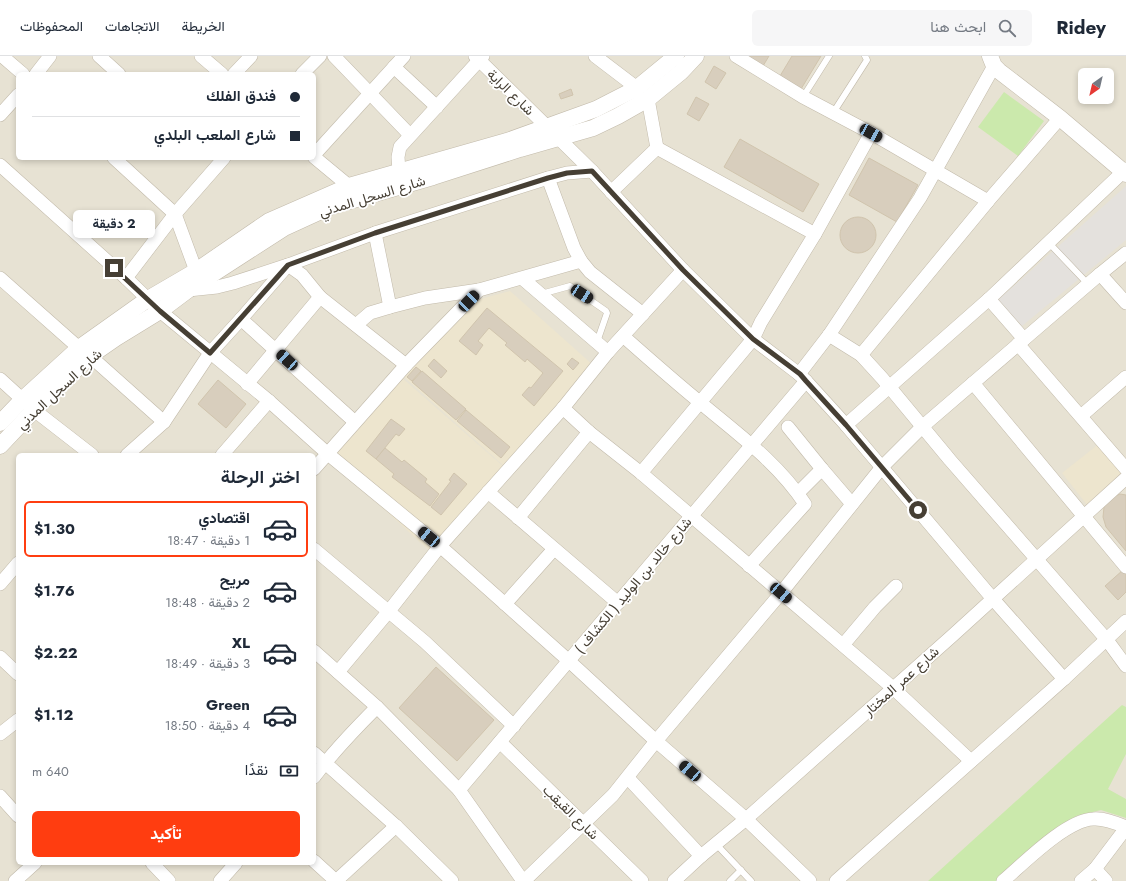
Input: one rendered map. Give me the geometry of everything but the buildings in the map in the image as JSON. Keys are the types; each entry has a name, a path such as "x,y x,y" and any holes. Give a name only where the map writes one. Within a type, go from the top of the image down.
{"street":[{"path":"2,56 21,72"},
{"path":"38,72 50,56"},
{"path":"99,56 117,72"},
{"path":"201,56 220,72"},
{"path":"236,72 251,56"},
{"path":"304,72 320,56"},
{"path":"334,56 410,135"},
{"path":"316,154 404,56"},
{"path":"595,56 642,93 657,148 815,234"},
{"name":"شارع السجل المدني","path":"0,446 85,352 111,341 160,311 188,290 284,228 332,206 433,178 520,149 593,128 618,116 642,93 676,56"},
{"name":"شارع السجل المدني","path":"0,423 23,399 85,352 148,299 196,271 269,221 349,186 507,141 642,93 681,72 696,56"},
{"path":"736,56 803,97 871,133 988,201"},
{"path":"398,171 400,147 479,58"},
{"name":"شارع الراية","path":"479,58 592,171 683,270 753,339 803,377 882,467 993,599 1064,679"},
{"path":"846,425 989,299 1125,172 1060,118 999,71 992,61"},
{"name":"شارع خالد بن الوليد ( الكشاف )","path":"459,790 752,444 803,377 829,335 920,198 992,61"},
{"path":"394,67 437,107"},
{"path":"0,115 16,97"},
{"path":"861,355 988,201 1060,118"},
{"path":"641,473 753,339 761,322 815,234 871,133"},
{"path":"611,192 657,148"},
{"path":"316,158 349,186"},
{"path":"116,160 175,214 196,271"},
{"path":"126,278 219,160"},
{"path":"0,165 126,278 160,311 269,401 328,454 440,546 656,741 746,819 810,881"},
{"path":"188,290 217,287 288,265 375,233 548,178 567,173 592,171"},
{"path":"548,178 574,248 581,261 590,272 643,314"},
{"path":"375,233 390,307"},
{"path":"316,653 377,707 459,790 524,881 613,796 656,741 781,593 882,467 923,426 1126,253"},
{"path":"356,325 370,313 390,307 425,298 479,290 523,279 581,261"},
{"path":"288,265 302,275 320,297 406,365"},
{"path":"129,453 164,422 210,353 288,265"},
{"path":"338,672 389,611 440,546 563,408 608,352 683,270"},
{"path":"1100,274 1126,303"},
{"path":"0,278 164,422"},
{"path":"523,279 608,352"},
{"path":"316,467 406,365 479,290"},
{"path":"247,384 320,297"},
{"path":"989,299 1021,342 1126,469"},
{"path":"241,319 276,349 355,422"},
{"path":"829,335 861,355 923,426 950,460 1107,640 1126,666"},
{"path":"623,336 700,403 752,444 768,459 798,493 805,504 749,566"},
{"path":"1081,416 1126,377"},
{"path":"0,379 34,410 89,453"},
{"path":"973,383 1126,567"},
{"path":"224,453 269,401"},
{"path":"563,408 589,432 641,473 893,688 971,761"},
{"path":"788,427 852,504"},
{"path":"518,518 589,432"},
{"path":"798,493 822,469"},
{"name":"شارع عمر المختار","path":"674,881 701,856 746,819 993,599 1126,478"},
{"path":"488,492 618,603"},
{"path":"505,604 554,548"},
{"path":"316,551 425,642 514,726"},
{"path":"0,584 16,565"},
{"path":"843,645 875,607 896,586"},
{"path":"836,881 1064,679 1126,621"},
{"path":"0,658 16,672"},
{"path":"316,774 325,762 377,707"},
{"path":"0,734 16,722"},
{"name":"شارع القيقب","path":"500,742 642,881"},
{"path":"316,755 396,826 452,881"},
{"path":"628,778 701,856"},
{"path":"0,796 16,814"},
{"path":"1002,881 1051,840 1064,830 1077,823 1093,819 1114,822 1126,828 1095,869 1081,881"},
{"path":"316,863 336,881 396,826"},
{"path":"15,881 33,865"},
{"path":"154,865 169,881"},
{"path":"224,879 234,865"},
{"path":"1095,869 1106,881"}],"lane":[{"path":"803,97 829,56"},
{"path":"833,113 867,60 866,56"},
{"path":"1049,243 1088,284"},
{"path":"541,294 570,286 606,310 607,313 597,343"},
{"path":"716,844 751,881"},
{"path":"730,881 741,870"}],"shaded area":[{"path":"0,56 1126,56 1126,881 0,881"},
{"path":"1126,186 1126,240 1022,326 998,300"},
{"path":"510,291 594,366 504,466 404,377 477,300"},
{"path":"400,376 503,466 435,556 320,450 361,426"},
{"path":"1100,443 1126,475 1091,510 1062,473"}],"green space":[{"path":"1004,92 1044,121 1018,156 978,127"},
{"path":"1122,705 1126,707 1126,754 1108,789 1126,799 1126,818 1101,810 1076,816 997,881 928,881"}],"route":[{"path":"114,268 160,311 210,353 288,265 375,233 548,178 567,173 592,171 683,270 753,339 800,374 846,425 918,510"}]}
